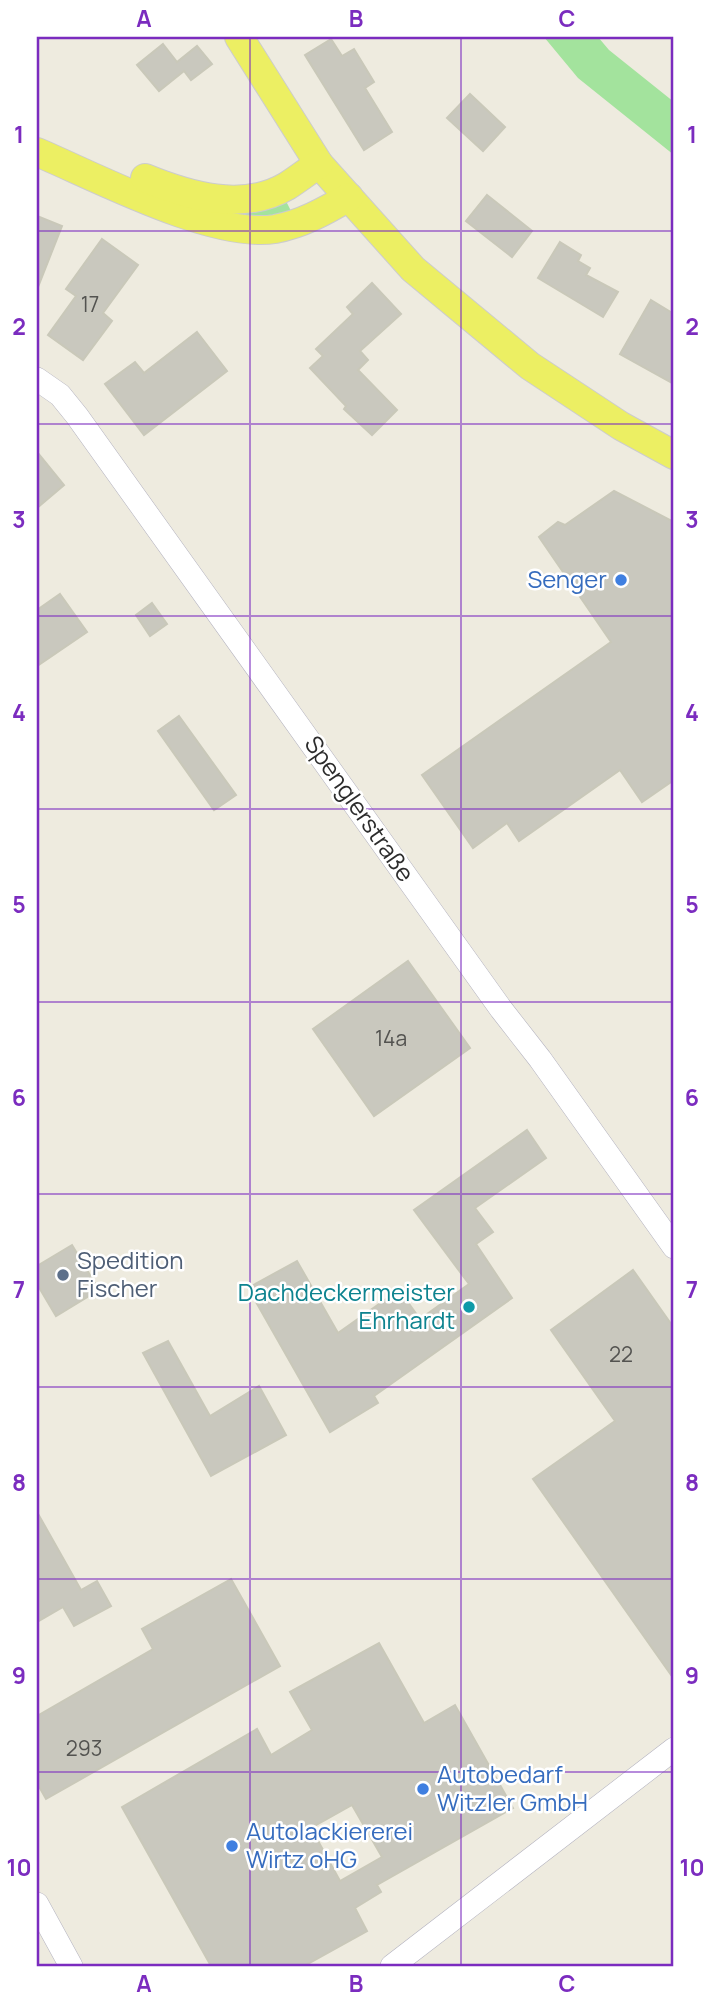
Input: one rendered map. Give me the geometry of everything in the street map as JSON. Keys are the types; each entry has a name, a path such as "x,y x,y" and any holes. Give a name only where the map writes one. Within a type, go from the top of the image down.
{"main road":[{"path":"239,37 319,164 413,269 530,366 621,426 674,455"},
{"path":"37,133 175,190 216,199 253,198 287,186 319,164"},
{"path":"37,152 201,221 248,229 274,229 307,220 349,197"}],"street":[{"name":"Spenglerstraße","path":"37,379 60,396 77,416 674,1247"},
{"path":"392,1966 674,1749"},
{"path":"37,1905 71,1966"}],"green space":[{"path":"544,37 598,37 609,50 674,102 674,155 578,78"},
{"path":"37,139 146,185 208,206 256,212 285,199 292,213 282,217 215,216"}],"building":[{"path":"331,39 342,56 354,49 374,82 365,88 392,132 364,150 305,55"},
{"path":"163,44 177,62 197,46 212,64 191,80 184,71 159,91 137,65"},
{"path":"470,94 505,127 483,151 447,118"},
{"path":"487,195 532,231 512,257 466,221"},
{"path":"37,216 62,226 38,287 37,287"},
{"path":"102,239 138,265 103,313 112,321 83,360 48,335 76,296 66,289"},
{"path":"560,242 581,255 578,261 590,268 586,275 618,292 603,317 538,278"},
{"path":"372,283 401,314 360,351 368,360 358,370 397,410 372,435 344,409 346,406 310,368 323,356 316,349 353,314 347,307"},
{"path":"651,300 674,314 674,384 620,354"},
{"path":"197,332 227,371 144,435 105,384 135,362 144,373"},
{"path":"37,452 64,485 37,508"},
{"path":"614,491 674,522 674,780 642,802 620,770 519,841 507,823 473,848 422,775 611,642 539,537 558,522 565,525"},
{"path":"60,594 87,632 37,666 37,610"},
{"path":"152,603 167,624 150,636 136,615"},
{"path":"179,716 236,795 214,810 158,731"},
{"path":"408,961 470,1048 374,1116 313,1029"},
{"path":"527,1130 546,1158 475,1208 493,1232 476,1244 512,1298 374,1396 378,1403 330,1432 248,1288 297,1261 338,1333 399,1290 420,1319 469,1284 414,1210"},
{"name":"Spedition Fischer","path":"72,1245 99,1290 56,1316 37,1284 37,1266"},
{"path":"633,1270 674,1328 674,1679 533,1479 615,1421 551,1330"},
{"path":"168,1341 210,1416 259,1386 286,1435 211,1476 143,1353"},
{"path":"37,1512 81,1590 97,1581 111,1606 74,1626 63,1607 37,1622"},
{"path":"231,1579 280,1666 46,1799 37,1783 37,1716 153,1649 142,1629"},
{"path":"379,1643 424,1723 455,1705 513,1808 377,1885 381,1892 355,1908 367,1931 304,1966 211,1966 122,1807 257,1729 271,1755 312,1730 290,1692","holes":["352,1805 382,1857 340,1881 311,1828"]}],"place":[{"name":"Senger","path":"621,580"},
{"name":"Spedition Fischer","path":"63,1275"},
{"name":"Dachdeckermeister Ehrhardt","path":"469,1307"},
{"name":"Autobedarf Witzler GmbH","path":"423,1789"},
{"name":"Autolackiererei Wirtz oHG","path":"232,1846"}]}
